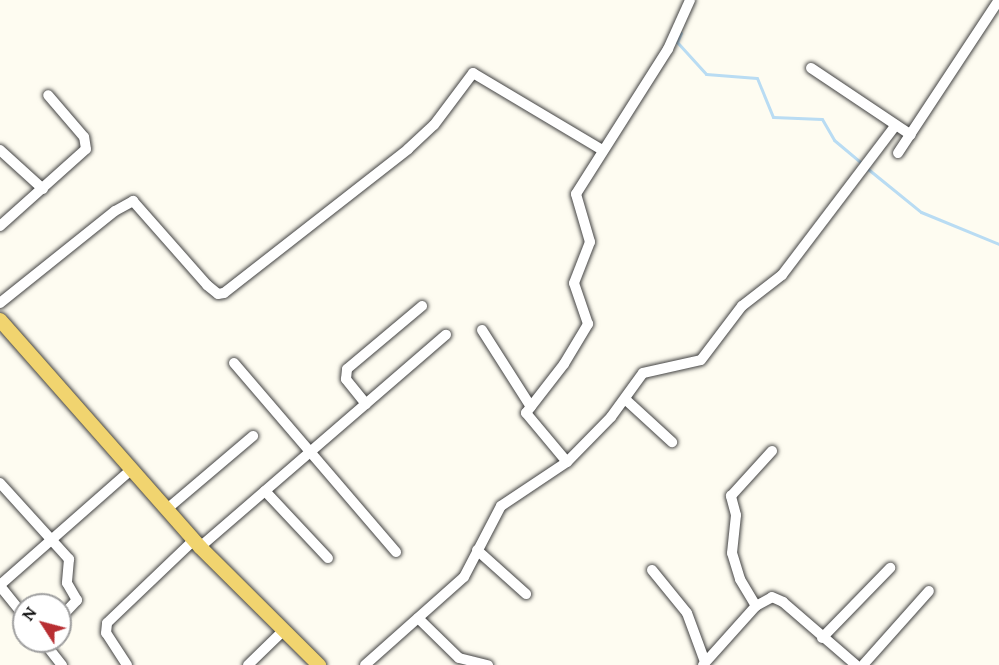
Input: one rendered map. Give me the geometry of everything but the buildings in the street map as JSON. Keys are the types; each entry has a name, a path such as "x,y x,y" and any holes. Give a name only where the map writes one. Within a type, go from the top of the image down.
{"main road":[{"path":"0,320 197,543 319,665"}],"street":[{"path":"567,462 527,417 531,407 586,330 574,283 591,242 576,194 668,49 690,0"},
{"path":"898,153 999,0"},
{"path":"811,68 910,135"},
{"path":"0,303 114,211 133,201 207,285 219,294 224,293 408,149 434,125 473,74 602,150"},
{"path":"0,226 81,156 87,142 48,95"},
{"path":"365,665 464,577 501,506 567,462 625,399 647,370 662,371 680,363 692,365 701,360 742,306 782,275 872,161 896,125"},
{"path":"0,150 43,189"},
{"path":"366,404 346,379 347,369 422,306"},
{"path":"482,330 531,407"},
{"path":"127,665 106,633 107,622 197,543 265,491 446,335"},
{"path":"234,363 396,552"},
{"path":"625,399 672,442"},
{"path":"167,509 253,436"},
{"path":"756,606 740,579 732,553 736,515 731,496 772,451"},
{"path":"12,600 0,585 132,469"},
{"path":"0,483 69,559 68,583 77,600 72,605"},
{"path":"265,491 328,558"},
{"path":"477,550 526,594"},
{"path":"822,638 890,568"},
{"path":"652,570 687,613 704,663 756,606 775,597 856,665"},
{"path":"863,665 929,591"},
{"path":"418,618 459,658 488,665"},
{"path":"248,665 284,630"},
{"path":"52,653 62,665"}],"waterway":[{"path":"681,33 677,42 706,74 757,78 773,117 822,119 834,140 863,164"},
{"path":"868,169 921,212 999,244"}]}
